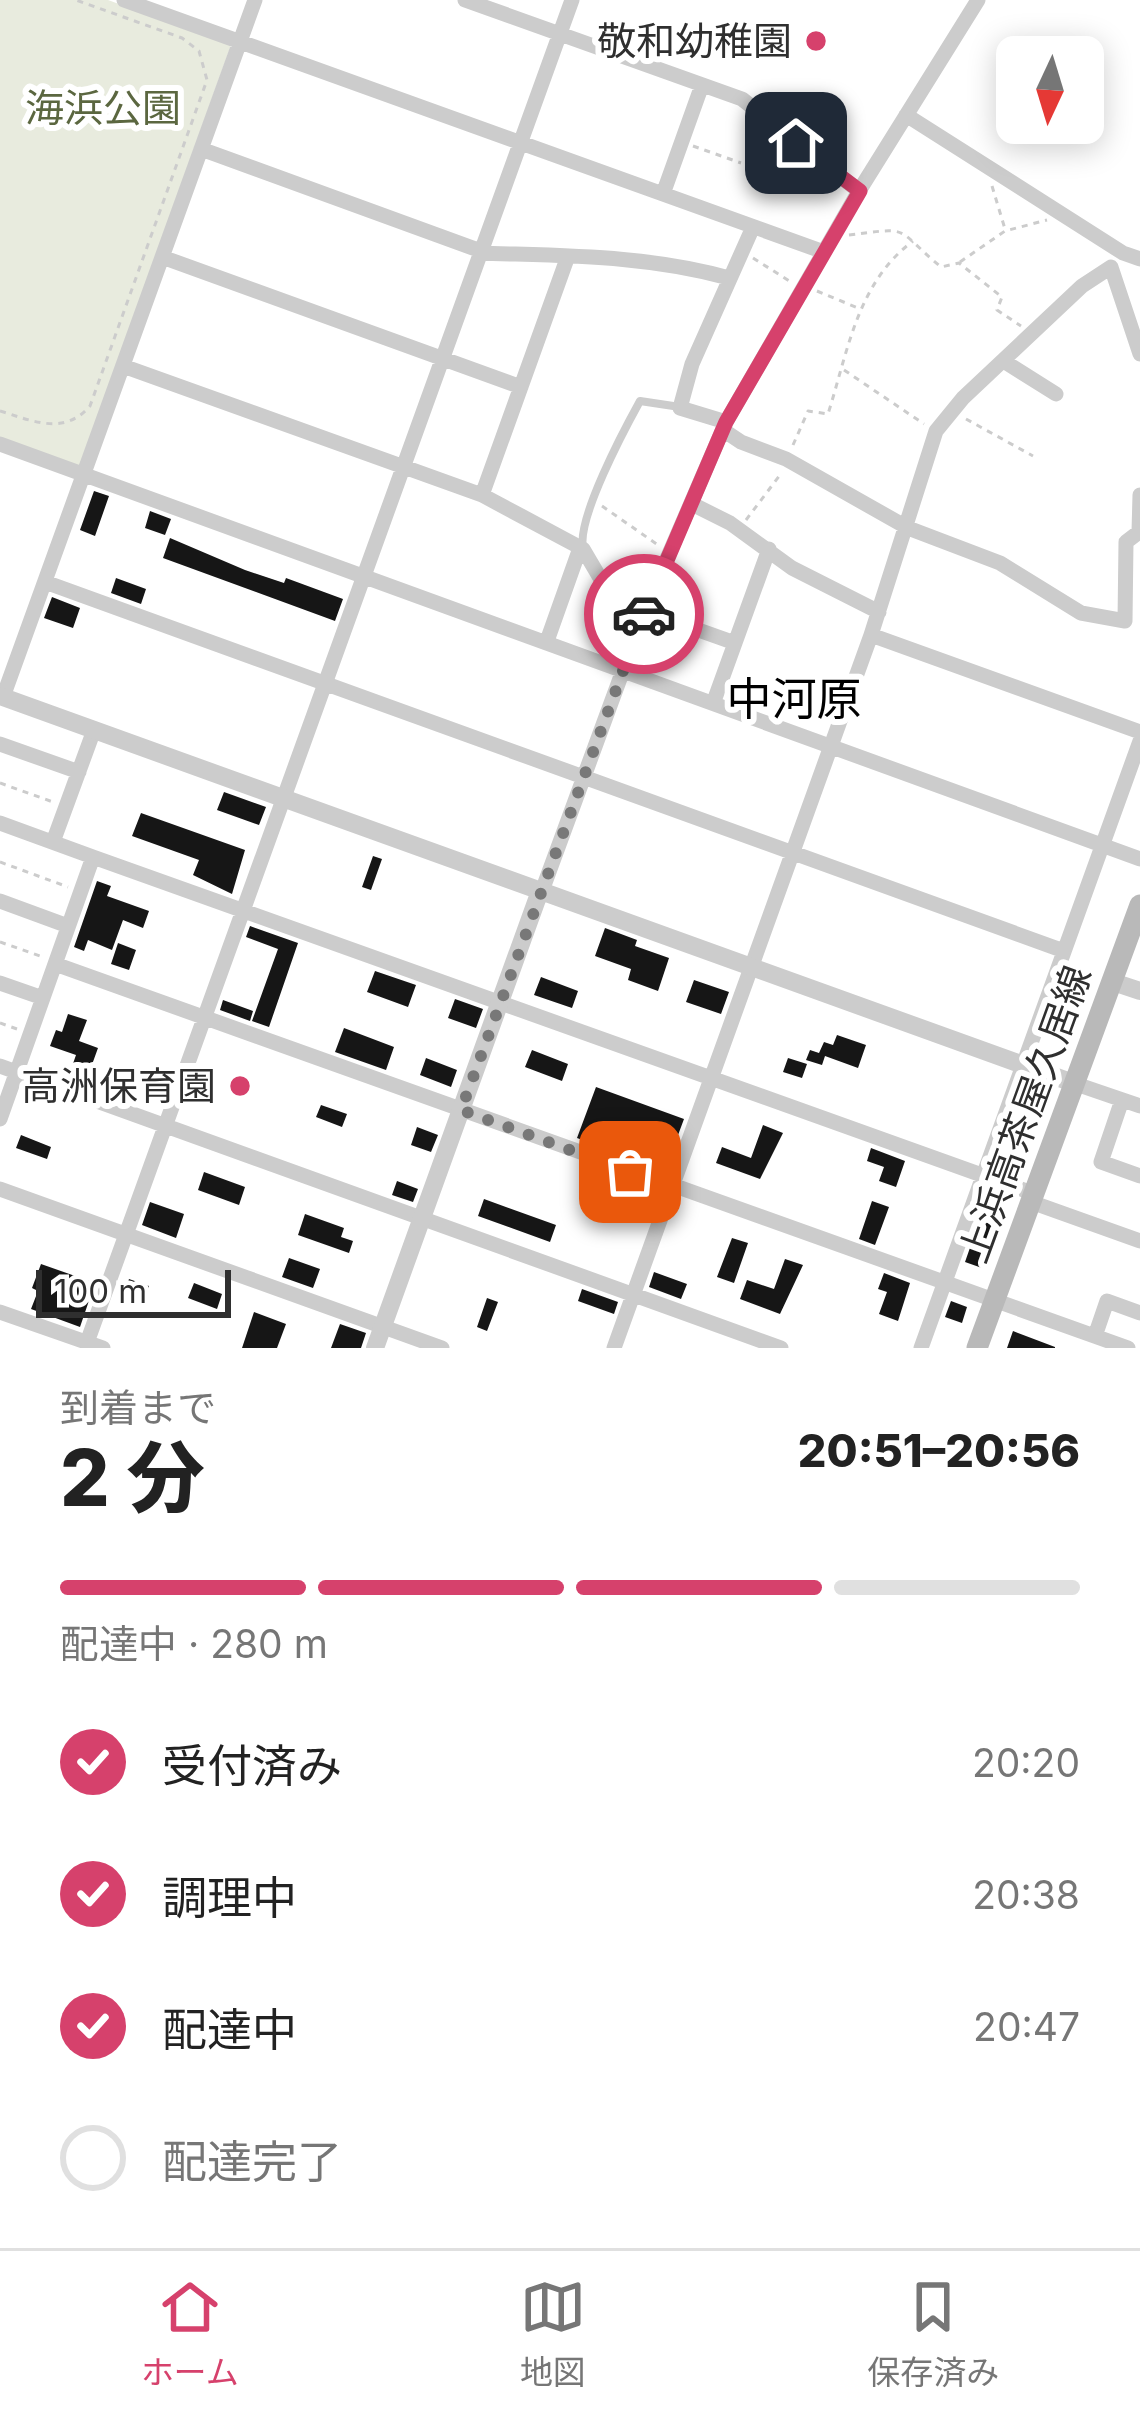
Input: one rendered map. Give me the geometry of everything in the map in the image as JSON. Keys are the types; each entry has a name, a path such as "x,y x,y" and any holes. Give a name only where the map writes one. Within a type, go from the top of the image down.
{"main road":[{"name":"上浜高茶屋久居線","path":"977,1348 1140,905"}],"street":[{"path":"124,0 824,252"},
{"path":"255,0 2,697 1140,1106"},
{"path":"465,0 742,99 860,191"},
{"path":"0,1312 92,1346 126,1234 572,0"},
{"path":"374,1348 646,608 725,426 860,191 978,0"},
{"path":"663,194 702,85"},
{"path":"906,115 1123,254 1138,255"},
{"path":"754,168 772,124"},
{"path":"201,149 481,252 676,263 729,278"},
{"path":"753,226 692,364 680,407 725,426 908,528 1000,563 1081,613 1132,621 1126,542 1139,532 1140,494"},
{"path":"614,1348 871,635 936,431 1082,286 1138,255"},
{"path":"482,496 568,256"},
{"path":"162,257 520,387"},
{"path":"1111,267 1140,354"},
{"path":"1004,362 1056,394"},
{"path":"123,366 482,496 582,549 603,584 615,594 735,643"},
{"path":"0,444 1140,859"},
{"path":"692,504 740,530 792,568 879,612"},
{"path":"547,641 582,549"},
{"path":"714,701 769,549"},
{"path":"45,582 1064,951"},
{"path":"871,635 1140,736 921,1348"},
{"path":"53,842 94,730"},
{"path":"0,744 79,772"},
{"path":"0,824 984,1176 1140,1241"},
{"path":"0,1119 93,857"},
{"path":"0,901 68,926"},
{"path":"55,963 1128,1348"},
{"path":"0,982 43,998"},
{"path":"1113,982 1140,992"},
{"path":"0,1066 782,1348"},
{"path":"1122,1100 1101,1162 1140,1176"},
{"path":"0,1189 442,1348"},
{"path":"1095,1336 1107,1301 1140,1313"}],"lane":[{"path":"582,549 580,540 593,500 640,401 680,407"}],"path":[{"path":"0,411 58,425 79,417 90,406 205,87 203,58 190,43 76,0"},
{"path":"681,142 754,168"},
{"path":"986,166 1005,231"},
{"path":"835,235 895,228 941,267 959,263 1005,231 1064,216"},
{"path":"740,530 789,460 808,411 828,414 860,308 880,273 913,241"},
{"path":"744,251 774,274 860,308"},
{"path":"959,263 1002,297 998,310 1033,334"},
{"path":"842,369 936,431"},
{"path":"952,411 1033,456"},
{"path":"593,500 670,552"},
{"path":"0,783 66,807"},
{"path":"0,862 81,892"},
{"path":"0,942 55,963"},
{"path":"0,1023 30,1034"}],"green space":[{"name":"海浜公園","path":"0,0 108,0 231,45 80,467 0,439"}],"building":[{"path":"94,491 109,496 95,536 80,530"},
{"path":"150,511 171,519 165,535 145,528"},
{"path":"170,538 245,570 284,583 286,578 343,599 335,621 163,558"},
{"path":"116,578 146,589 141,604 111,593"},
{"path":"52,597 80,608 73,628 44,618"},
{"path":"224,792 266,807 259,825 217,810"},
{"path":"141,813 245,850 232,894 193,875 199,860 132,836"},
{"path":"373,856 382,859 371,890 362,887"},
{"path":"97,881 111,886 107,896 149,911 143,928 123,920 112,950 88,940 84,951 74,947"},
{"path":"250,926 298,943 269,1027 252,1021 278,949 246,937"},
{"path":"605,928 669,958 658,991 628,980 631,969 595,956"},
{"path":"118,943 136,950 129,970 111,964"},
{"path":"375,971 416,985 408,1007 367,992"},
{"path":"541,977 578,991 572,1008 534,995"},
{"path":"694,980 729,992 721,1014 686,1002"},
{"path":"455,999 483,1009 476,1028 448,1018"},
{"path":"223,1000 253,1011 250,1021 220,1010"},
{"path":"68,1014 87,1020 79,1041 98,1048 85,1084 68,1078 76,1055 50,1046"},
{"path":"344,1028 394,1047 386,1070 335,1052"},
{"path":"837,1035 866,1045 858,1068 825,1056 822,1065 806,1060 810,1050 819,1053 824,1042 833,1045"},
{"path":"532,1050 568,1064 562,1081 525,1067"},
{"path":"426,1058 457,1070 451,1087 420,1075"},
{"path":"788,1058 807,1064 802,1078 783,1072"},
{"path":"596,1087 684,1119 665,1170 577,1138"},
{"path":"321,1105 347,1114 342,1127 316,1117"},
{"path":"763,1125 783,1133 760,1179 716,1163 722,1147 751,1158"},
{"path":"417,1127 438,1135 431,1152 411,1145"},
{"path":"21,1135 51,1147 47,1159 16,1148"},
{"path":"871,1148 905,1161 896,1187 879,1181 884,1167 867,1161"},
{"path":"204,1172 245,1187 239,1205 198,1190"},
{"path":"397,1181 418,1189 413,1202 392,1195"},
{"path":"484,1199 556,1225 550,1242 478,1216"},
{"path":"872,1201 889,1207 875,1245 859,1239"},
{"path":"150,1202 184,1214 176,1238 142,1225"},
{"path":"305,1214 344,1228 341,1237 353,1241 349,1253 298,1235"},
{"path":"980,1219 997,1228 982,1268 965,1262"},
{"path":"732,1238 748,1243 734,1283 717,1277"},
{"path":"289,1258 320,1269 313,1288 282,1277"},
{"path":"785,1259 803,1265 780,1314 740,1299 747,1280 774,1289"},
{"path":"41,1264 95,1283 80,1327 31,1309"},
{"path":"654,1272 687,1284 681,1299 649,1287"},
{"path":"884,1273 910,1283 898,1321 879,1314 887,1292 878,1289"},
{"path":"129,1279 149,1286 144,1300 124,1293"},
{"path":"194,1283 222,1294 217,1309 188,1298"},
{"path":"582,1289 618,1302 614,1314 578,1301"},
{"path":"487,1298 498,1302 487,1331 477,1327"},
{"path":"951,1301 967,1307 962,1323 945,1317"},
{"path":"254,1312 286,1324 277,1348 242,1348"},
{"path":"340,1324 366,1333 361,1348 331,1348"},
{"path":"1013,1331 1055,1347 1055,1348 1007,1348"}],"way so far":[{"path":"630,1172 461,1110 644,614"}],"place":[{"name":"敬和幼稚園","path":"816,41"},
{"name":"高洲保育園","path":"240,1086"}],"district":[{"name":"中河原","path":"794,699"}],"route":[{"path":"644,614 726,422 860,191 796,143"}]}
